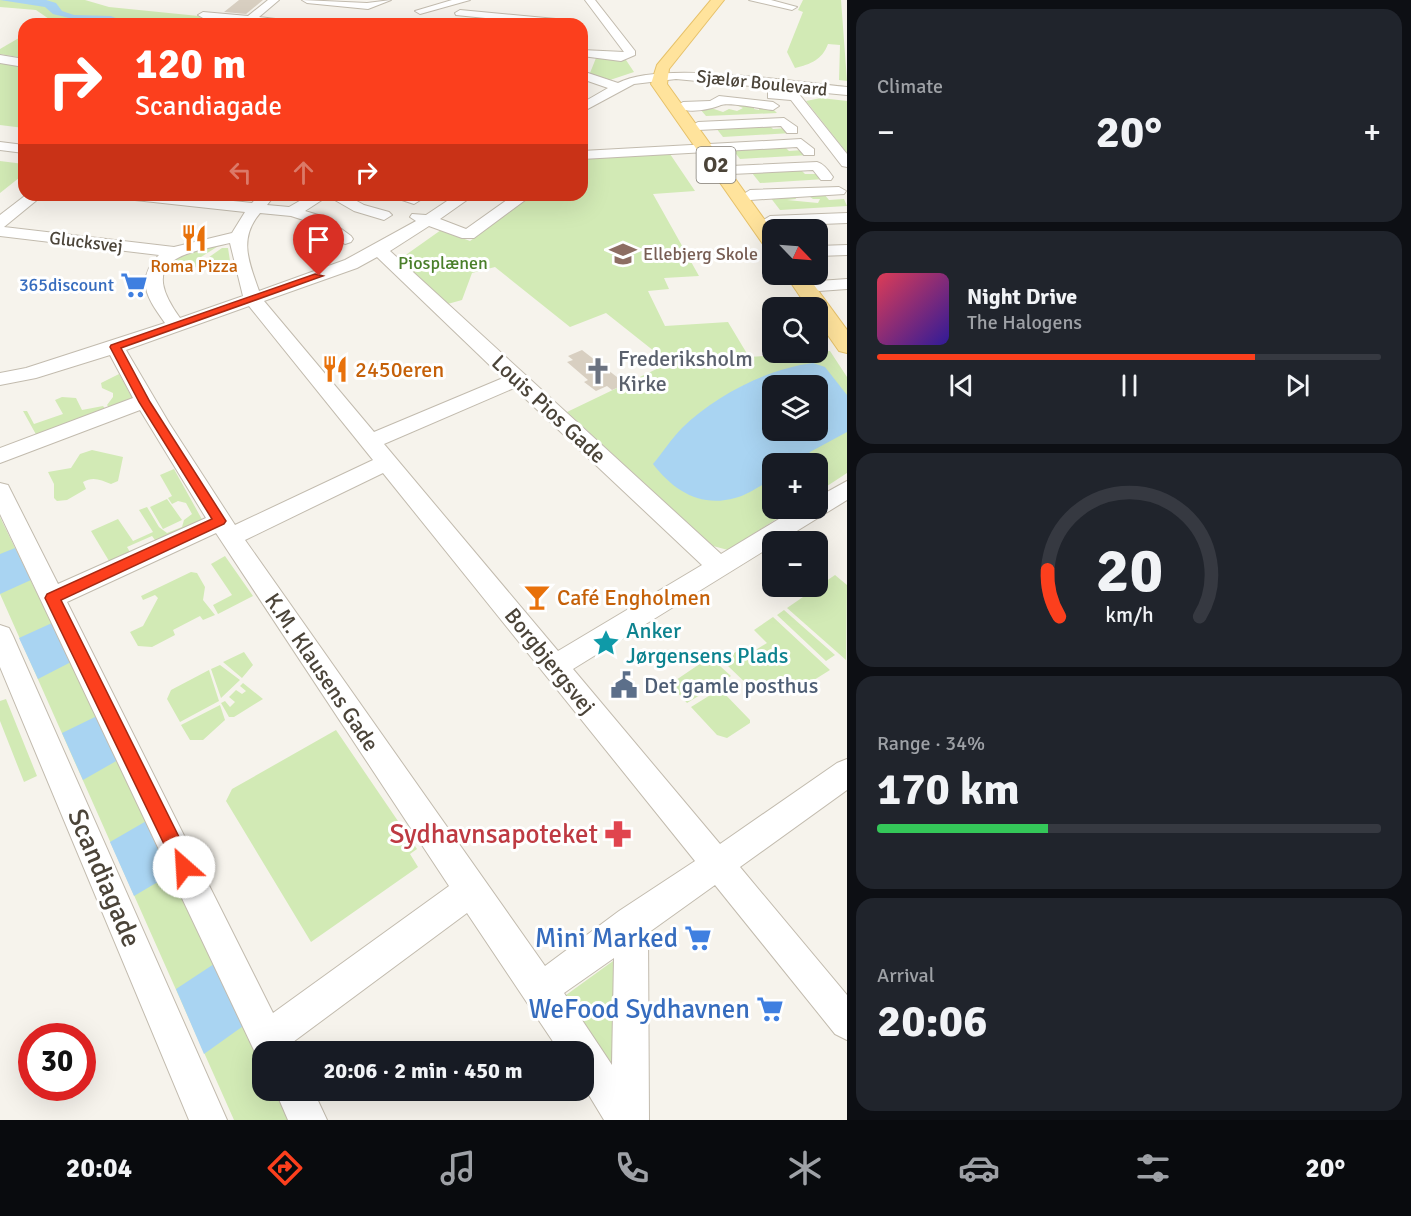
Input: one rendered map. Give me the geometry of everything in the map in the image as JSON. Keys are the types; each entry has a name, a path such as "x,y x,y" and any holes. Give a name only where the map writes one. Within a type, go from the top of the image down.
{"main road":[{"path":"668,76 664,66 717,0"},
{"path":"668,76 726,0"},
{"name":"O2","path":"762,228 709,148 698,126 683,106 668,76 659,84 664,94 709,148 731,170 768,219"},
{"path":"803,285 847,346"},
{"path":"818,285 847,324"}],"street":[{"path":"252,18 274,0"},
{"path":"307,0 368,6 386,0"},
{"path":"410,2 417,15 465,0"},
{"path":"588,54 626,57 631,53 590,0"},
{"path":"754,0 792,7"},
{"path":"460,13 513,18"},
{"path":"203,15 231,18"},
{"path":"588,25 612,27"},
{"path":"0,59 18,62"},
{"name":"Sjælør Boulevard","path":"615,88 631,81 668,76 744,86 847,91"},
{"path":"588,77 615,88"},
{"path":"728,91 744,86 795,97 847,163"},
{"path":"588,104 615,88"},
{"path":"588,112 615,88"},
{"path":"683,106 714,105 718,100 773,106"},
{"path":"698,126 784,122 792,129"},
{"path":"588,155 801,143 809,152"},
{"path":"0,146 18,148"},
{"path":"731,170 817,166 826,177"},
{"path":"750,195 839,191"},
{"path":"2,222 28,201"},
{"path":"191,201 292,212 319,220 345,239"},
{"path":"253,299 238,247 238,236 262,201"},
{"path":"292,212 311,201"},
{"path":"346,201 359,208 384,215"},
{"path":"0,379 29,374 115,347 351,264 400,239 444,201"},
{"path":"423,219 455,201"},
{"path":"423,219 468,235 516,201"},
{"path":"828,220 847,218"},
{"name":"Glucksvej","path":"2,222 173,252"},
{"path":"176,326 156,299 153,281 159,263 173,252 238,236"},
{"name":"Louis Pios Gade","path":"380,248 386,259 720,568"},
{"path":"828,251 847,250"},
{"path":"828,282 847,284"},
{"name":"Borgbjergsvej","path":"253,299 847,1022"},
{"name":"K.M. Klausens Gade","path":"115,347 145,402 225,529 470,891 541,989 575,1041"},
{"path":"52,598 225,529 518,380"},
{"path":"0,456 145,402"},
{"path":"828,501 847,489"},
{"path":"0,491 269,1041"},
{"path":"555,666 799,519"},
{"name":"Scandiagade","path":"0,636 208,1120"},
{"path":"541,989 631,923 847,773"},
{"path":"276,1041 470,891"},
{"path":"628,1120 631,923"},
{"name":"K.M. Klausens Gade","path":"594,1069 628,1120"},
{"path":"298,1101 308,1120"}],"green space":[{"path":"0,0 85,0 109,7 219,18 48,18 36,10 0,7"},
{"path":"803,0 841,0 847,81 839,80 840,45 828,44 823,54 815,60 795,68 787,52 803,12 798,10"},
{"path":"18,38 18,57 0,54 0,49"},
{"path":"596,58 626,60 634,72 607,81 590,73"},
{"path":"0,63 18,66 18,127 0,125"},
{"path":"821,98 847,101 847,153 806,101"},
{"path":"736,105 754,105 754,109 759,110 760,106 771,107 777,113 706,116 700,109 737,111 743,108"},
{"path":"768,124 773,129 787,128 792,133 723,137 716,128"},
{"path":"784,146 789,151 803,150 809,155 740,159 733,150"},
{"name":"Piosplænen","path":"670,154 695,191 653,194 699,276 664,278 669,289 648,291 665,326 728,322 749,357 762,356 762,363 828,363 828,351 830,351 847,377 847,473 828,485 828,453 762,453 762,519 776,519 728,550 713,546 567,412 669,363 606,313 570,327 495,267 472,273 462,300 444,305 400,259 441,230 470,241 525,201 588,201 588,158"},
{"path":"0,161 18,163 18,179 0,193"},
{"path":"800,169 805,174 820,174 825,179 760,183 752,173"},
{"path":"824,194 829,200 844,199 847,206 780,210 770,197 795,196 796,199 787,200 818,203 820,199 813,199 807,195"},
{"path":"220,245 201,257 202,264 194,268 176,267 159,273 177,255"},
{"path":"222,248 228,248 231,267 222,268 205,260"},
{"path":"119,374 134,401 111,410 107,405 113,393 102,388 101,383"},
{"path":"62,397 76,398 82,410 103,406 108,412 38,438 23,411 27,411 34,424 63,414 55,400"},
{"path":"92,450 123,457 118,481 111,484 90,479 83,482 86,489 67,500 57,501 54,498 54,484 48,472 71,468 80,454"},
{"path":"174,469 204,523 158,544 152,536 127,547 133,557 112,566 91,531 118,519 133,541 153,532 139,510 147,507 159,527 167,533 182,527 184,520 192,514 186,503 178,501 172,504 168,498 172,496 160,475"},
{"path":"167,499 182,520 163,529 150,507"},
{"path":"0,517 254,1041 252,1041 252,1101 284,1101 293,1120 234,1120 0,594"},
{"path":"225,556 253,596 218,614 213,605 232,595 211,564"},
{"path":"191,572 197,573 205,587 203,600 215,615 203,620 200,616 173,630 175,635 152,647 138,646 130,632 143,626 158,598 155,595 143,600 141,596"},
{"path":"835,575 847,585 846,660 787,608 803,597 828,597 828,580"},
{"path":"784,610 835,655 826,661 777,615"},
{"path":"773,617 830,670 790,695 773,679 753,690 728,666 734,662 729,657 742,647 749,654 767,643 754,630"},
{"path":"244,652 253,665 242,678 223,662"},
{"path":"710,657 731,676 687,703 676,691 676,680"},
{"path":"220,665 240,680 221,698 211,669"},
{"path":"209,670 219,701 180,722 167,699 171,690"},
{"path":"243,683 263,699 234,717 229,717 221,703 225,701 230,707 235,702 229,697 236,690 242,694 246,691 240,686"},
{"path":"720,689 750,720 750,723 727,738 717,735 691,707"},
{"path":"6,699 37,776 24,782 0,721 0,701"},
{"path":"220,705 225,720 203,740 190,740 181,725"},
{"path":"336,730 417,849 410,854 418,867 311,942 226,801 232,789"},
{"path":"613,961 615,962 619,1083 594,1052 594,1041 585,1041 555,1003"}],"water":[{"path":"0,0 46,0 56,3 62,11 74,15 116,18 69,18 53,14 45,7"},
{"path":"813,363 825,367 847,395 847,432 809,453 762,453 762,485 735,498 710,501 688,494 669,482 653,464 682,428 696,416 743,385 762,377 762,441 828,441 828,375 768,375"},
{"path":"15,548 31,580 0,594 0,554"},
{"path":"52,623 71,662 38,679 19,638"},
{"path":"97,716 118,760 83,780 62,733"},
{"path":"148,820 173,873 134,896 110,842"},
{"path":"217,962 246,1024 204,1054 176,989"}],"building":[{"path":"239,0 263,0 246,14 224,12"},
{"name":"Frederiksholm Kirke","path":"582,350 626,384 612,390 607,386 596,391 584,382 588,380 567,362 573,360 568,356"}],"place":[{"name":"Roma Pizza","path":"194,238"},
{"name":"Ellebjerg Skole","path":"623,254"},
{"name":"365discount","path":"134,285"},
{"name":"2450eren","path":"335,369"},
{"name":"Frederiksholm Kirke","path":"598,371"},
{"name":"Café Engholmen","path":"537,597"},
{"name":"Anker Jørgensens Plads","path":"606,643"},
{"name":"Det gamle posthus","path":"624,685"},
{"name":"Sydhavnsapoteket","path":"618,834"},
{"name":"Mini Marked","path":"698,938"},
{"name":"WeFood Sydhavnen","path":"770,1009"}],"route":[{"path":"184,867 52,598 220,521 145,402 115,347 319,276"}]}
